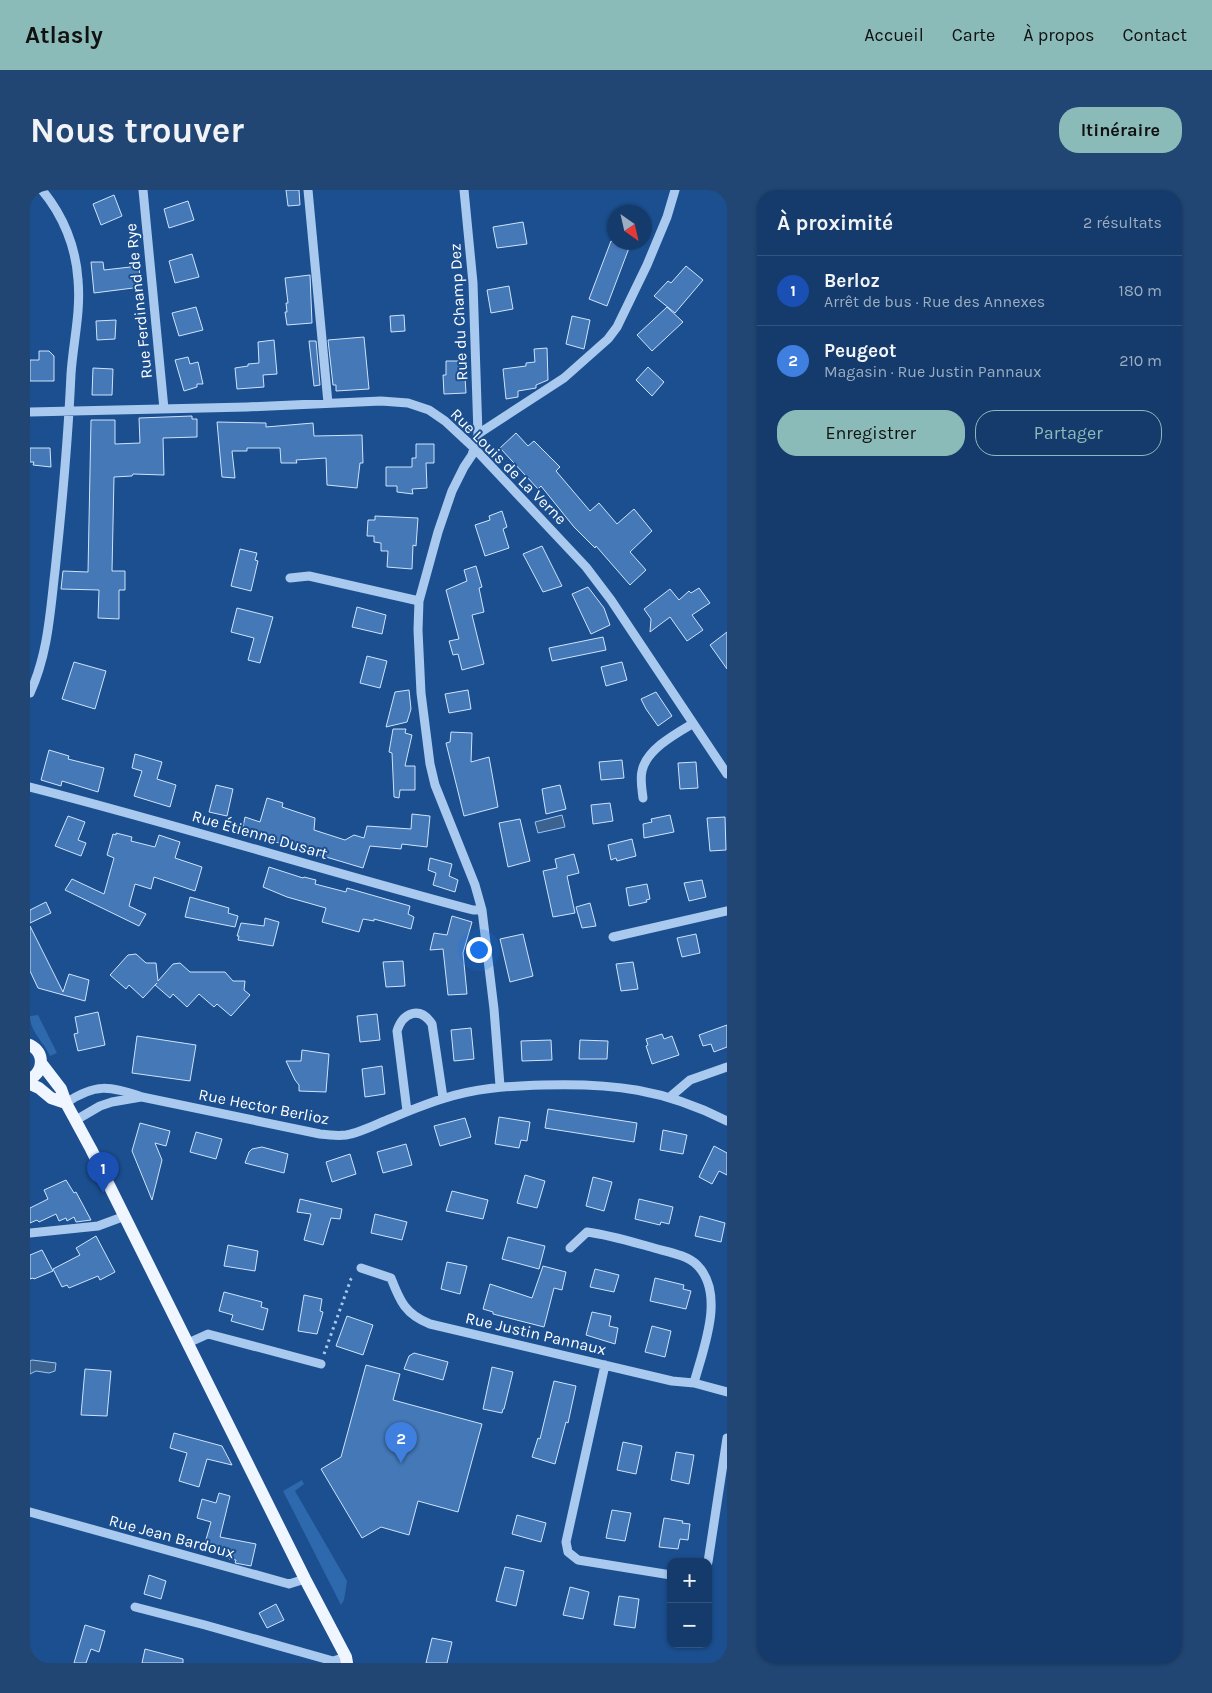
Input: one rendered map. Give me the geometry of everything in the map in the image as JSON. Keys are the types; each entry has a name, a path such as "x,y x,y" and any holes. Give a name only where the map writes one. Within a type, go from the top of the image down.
{"main road":[{"path":"31,1043 39,1054 41,1063 61,1089 66,1103 125,1216 305,1579 350,1661"},
{"path":"30,1079 35,1076 41,1063"},
{"path":"30,1084 39,1088 51,1098 66,1103"}],"street":[{"path":"30,693 44,658 47,642 59,530 70,410 71,372 78,308 78,274 69,236 58,213 42,190"},
{"name":"Rue Ferdinand de Rye","path":"143,190 164,408"},
{"path":"308,190 328,404"},
{"name":"Rue du Champ Dez","path":"464,190 473,284 478,434 474,448 449,500 438,532 419,601 418,630 421,693 430,764 435,785 475,885 482,910 494,1009 500,1086"},
{"path":"478,434 564,378 608,339 617,327 647,265 667,217 675,190"},
{"name":"Rue Louis de La Verne","path":"30,412 395,401 419,406 445,421 474,448 586,567 611,600 727,774"},
{"path":"290,578 309,576 419,601"},
{"path":"643,798 642,771 648,759 659,746 692,724"},
{"name":"Rue Étienne Dusart","path":"30,787 144,816 401,891 473,910 482,910"},
{"path":"613,937 727,911"},
{"path":"407,1112 397,1031 400,1022 409,1015 420,1013 428,1017 432,1024 443,1098"},
{"path":"670,1097 690,1080 727,1067"},
{"name":"Rue Hector Berlioz","path":"66,1103 81,1093 98,1088 124,1091 142,1097 285,1127 332,1135 346,1135 443,1098 500,1086 588,1084 636,1089 670,1097 704,1109 727,1121"},
{"name":"Rue Hector Berlioz","path":"76,1120 100,1106 142,1097"},
{"path":"30,1233 98,1226 125,1216"},
{"path":"570,1248 587,1232 606,1234 681,1256 697,1264 709,1285 712,1296 712,1309 694,1383"},
{"name":"Rue Justin Pannaux","path":"361,1268 391,1278 406,1310 422,1321 672,1381 694,1383 727,1392"},
{"path":"188,1343 208,1334 321,1364"},
{"path":"605,1365 566,1542 568,1552 578,1560 667,1574"},
{"path":"709,1558 727,1438"},
{"name":"Rue Jean Bardoux","path":"30,1512 289,1584 305,1579"},
{"path":"134,1607 205,1625 333,1662 350,1661"}],"path":[{"path":"321,1364 351,1280 361,1268"}],"shaded area":[{"path":"562,815 565,827 538,833 535,822"},
{"path":"38,1015 57,1053 50,1056 32,1027 30,1016"},
{"path":"30,1361 56,1363 55,1371 49,1373 36,1371 30,1374"},
{"path":"302,1480 304,1484 295,1491 347,1581 344,1600 341,1605 283,1491"}],"building":[{"path":"286,190 299,190 300,205 288,206"},
{"path":"114,195 122,216 101,225 93,204"},
{"path":"188,201 194,220 169,228 164,209"},
{"path":"523,222 527,244 497,248 493,227"},
{"path":"608,250 628,250 607,306 589,299"},
{"path":"192,254 199,277 175,283 169,261"},
{"path":"91,262 103,262 104,270 139,266 141,287 94,293"},
{"path":"686,266 703,280 675,313 654,296 668,281 671,283"},
{"path":"310,275 312,323 287,325 285,312 287,312 286,303 288,303 285,278"},
{"path":"509,286 513,309 491,313 487,290"},
{"path":"196,307 203,330 179,336 172,313"},
{"path":"667,307 683,322 652,351 637,335"},
{"path":"404,315 405,331 391,332 390,316"},
{"path":"572,316 590,320 584,349 566,344"},
{"path":"116,320 115,339 97,340 96,321"},
{"path":"364,337 369,389 336,391 336,385 333,385 328,340"},
{"path":"274,340 277,374 263,375 264,387 237,389 235,368 259,363 258,342"},
{"path":"309,341 316,341 320,385 314,386"},
{"path":"547,348 548,380 536,385 536,388 518,391 518,397 506,399 503,369 526,366 526,363 535,362 534,349"},
{"path":"39,351 49,351 54,356 54,381 30,381 30,360 39,360"},
{"path":"188,357 190,364 198,362 203,384 197,384 197,387 184,391 175,360"},
{"path":"446,361 464,361 466,393 444,394 443,375 446,375"},
{"path":"648,367 664,382 652,396 636,380"},
{"path":"93,368 113,369 112,395 92,395"},
{"path":"192,416 192,419 197,419 197,437 163,438 164,475 133,474 132,476 114,477 112,571 125,571 125,590 119,590 119,619 98,618 99,590 61,589 63,571 88,572 91,420 115,420 115,444 140,443 139,418"},
{"path":"217,422 266,423 266,427 313,423 314,436 362,435 363,463 360,463 357,488 327,485 326,458 296,460 297,463 281,463 280,448 247,448 247,451 232,451 235,478 222,477"},
{"path":"516,433 528,446 534,441 560,467 556,471 590,511 599,503 617,524 634,509 652,531 630,552 646,570 630,585 596,546 595,548 574,527 541,486 538,489 500,448"},
{"path":"416,444 434,444 434,463 426,463 427,488 412,489 413,494 397,492 397,486 386,486 386,467 412,467 412,458 416,458"},
{"path":"30,448 50,448 51,467 33,465 34,462 30,462"},
{"path":"502,511 507,527 503,529 509,548 485,556 475,525 490,520 489,516"},
{"path":"375,516 418,518 416,546 413,545 412,569 387,567 388,551 381,551 381,543 374,542 374,536 367,536 368,520 375,520"},
{"path":"542,546 562,586 543,592 523,554"},
{"path":"240,549 257,553 255,560 258,561 251,591 231,586"},
{"path":"476,566 482,587 479,588 484,612 472,615 484,664 462,670 458,654 453,655 449,641 459,639 446,590 467,581 464,570"},
{"path":"588,587 604,608 610,625 591,634 572,594"},
{"path":"699,588 710,603 692,615 703,630 687,641 670,617 650,632 651,619 644,609 670,589 679,600 689,591 691,593"},
{"path":"357,607 386,615 382,634 352,627"},
{"path":"237,608 273,617 260,663 248,660 254,638 231,632"},
{"path":"727,632 727,669 710,645"},
{"path":"603,637 606,650 552,661 549,648"},
{"path":"367,656 387,661 380,688 360,683"},
{"path":"74,662 106,671 95,709 62,699"},
{"path":"622,662 627,680 606,686 601,667"},
{"path":"409,690 411,709 407,722 386,727 395,692"},
{"path":"468,690 471,709 449,713 445,694"},
{"path":"656,692 672,716 658,726 641,699"},
{"path":"393,729 406,729 405,733 412,735 405,766 415,766 415,790 400,790 399,798 394,797 392,753 389,752"},
{"path":"451,732 472,733 471,762 489,757 498,807 464,816 446,743 450,742"},
{"path":"49,750 69,756 68,759 104,768 98,792 62,781 61,786 41,780"},
{"path":"135,754 162,762 157,779 176,785 170,807 134,796 142,771 132,768"},
{"path":"622,760 624,778 601,780 599,762"},
{"path":"696,762 698,788 680,789 678,763"},
{"path":"216,785 233,789 227,816 209,812"},
{"path":"560,785 566,809 546,814 542,789"},
{"path":"267,798 283,803 282,807 315,818 314,830 345,840 354,835 364,838 367,826 411,829 412,814 430,816 427,847 402,844 401,849 370,846 363,868 242,832 245,817 260,822"},
{"path":"610,803 613,821 593,824 591,805"},
{"path":"670,815 674,832 644,838 643,824 652,822 651,819"},
{"path":"68,816 85,822 78,840 86,843 81,856 55,846"},
{"path":"725,817 726,850 710,851 707,818"},
{"path":"520,819 530,861 508,867 499,823"},
{"path":"116,833 132,837 131,841 155,847 159,835 180,842 175,858 202,867 195,891 154,877 151,889 135,884 129,906 146,914 139,926 65,890 72,879 104,894 114,858 107,855 113,834 116,835"},
{"path":"632,839 636,856 617,861 616,858 611,860 608,845"},
{"path":"574,854 579,873 567,876 575,913 553,917 543,871 557,868 555,859"},
{"path":"430,858 452,864 449,876 458,880 455,892 433,885 436,873 428,870"},
{"path":"269,867 303,878 316,880 315,884 346,892 347,888 410,906 408,914 414,917 411,929 374,919 374,921 363,919 359,932 322,922 326,908 287,897 263,887"},
{"path":"702,880 706,897 689,901 684,883"},
{"path":"647,884 650,899 646,900 647,902 629,906 626,888"},
{"path":"190,897 229,908 228,913 238,916 235,927 185,917"},
{"path":"46,902 51,913 30,923 30,910"},
{"path":"590,903 596,926 582,928 576,907"},
{"path":"452,916 472,922 463,953 467,994 448,995 443,949 430,950 434,933 447,935"},
{"path":"265,918 279,922 273,946 238,940 239,936 237,936 241,923 264,926"},
{"path":"30,926 63,992 69,974 89,980 85,1001 38,988 30,971"},
{"path":"523,934 533,976 510,982 500,939"},
{"path":"696,934 700,953 682,957 677,938"},
{"path":"136,954 146,963 156,963 158,981 173,964 180,963 190,972 225,972 233,981 245,981 244,990 250,995 231,1016 217,1004 214,1007 199,994 187,1007 173,994 170,998 155,985 143,998 129,985 126,989 110,975 128,955"},
{"path":"403,961 405,986 386,987 383,962"},
{"path":"633,962 638,989 621,991 616,964"},
{"path":"98,1012 105,1045 78,1051 74,1034 78,1033 75,1017"},
{"path":"377,1014 380,1040 360,1042 357,1016"},
{"path":"727,1025 727,1047 714,1052 711,1044 703,1046 699,1035"},
{"path":"471,1028 474,1059 454,1061 451,1030"},
{"path":"662,1034 664,1039 672,1036 679,1055 652,1064 646,1046 648,1045 646,1039"},
{"path":"137,1036 196,1045 190,1081 132,1073"},
{"path":"551,1040 552,1060 522,1061 521,1041"},
{"path":"580,1040 608,1041 607,1059 579,1059"},
{"path":"302,1050 329,1054 326,1092 299,1091 299,1085 286,1061 301,1061"},
{"path":"382,1066 385,1094 365,1097 362,1069"},
{"path":"548,1109 637,1123 634,1142 545,1128"},
{"path":"499,1117 530,1122 527,1141 521,1140 519,1148 495,1144"},
{"path":"465,1118 471,1137 440,1146 434,1126"},
{"path":"140,1123 170,1131 166,1146 155,1143 162,1160 152,1200 132,1151"},
{"path":"663,1130 687,1135 683,1154 660,1150"},
{"path":"196,1132 222,1139 216,1159 190,1152"},
{"path":"406,1144 412,1165 383,1173 377,1152"},
{"path":"714,1146 727,1153 727,1175 719,1171 712,1184 699,1177"},
{"path":"262,1147 288,1154 284,1173 245,1163 252,1149"},
{"path":"350,1154 356,1174 332,1182 326,1162"},
{"path":"525,1175 545,1181 537,1208 517,1203"},
{"path":"593,1177 612,1182 604,1211 586,1206"},
{"path":"66,1180 74,1193 76,1192 91,1220 76,1222 74,1217 67,1221 66,1218 59,1221 56,1214 39,1222 37,1220 30,1223 30,1208 48,1199 44,1190"},
{"path":"452,1191 488,1200 483,1219 446,1211"},
{"path":"300,1199 342,1209 340,1219 331,1218 323,1245 304,1240 311,1214 297,1212"},
{"path":"639,1199 673,1207 669,1224 661,1222 660,1225 635,1219"},
{"path":"375,1214 407,1222 402,1240 371,1233"},
{"path":"700,1216 725,1223 721,1242 695,1236"},
{"path":"96,1236 115,1272 100,1280 98,1276 69,1288 67,1285 62,1287 53,1269 80,1255 76,1248"},
{"path":"508,1237 545,1246 539,1269 502,1259"},
{"path":"228,1245 258,1251 255,1271 224,1266"},
{"path":"42,1250 53,1271 30,1279 30,1255"},
{"path":"447,1262 467,1266 460,1294 441,1289"},
{"path":"543,1266 566,1272 562,1290 554,1288 544,1327 493,1314 493,1312 483,1309 490,1284 532,1298"},
{"path":"595,1269 619,1275 614,1292 590,1287"},
{"path":"655,1278 684,1285 683,1289 691,1291 686,1309 650,1301"},
{"path":"224,1292 262,1302 261,1307 268,1309 263,1330 231,1321 233,1315 219,1311"},
{"path":"304,1295 322,1299 320,1311 323,1312 317,1334 298,1331"},
{"path":"592,1312 611,1316 609,1326 618,1328 615,1344 586,1335"},
{"path":"347,1316 373,1325 363,1355 336,1346"},
{"path":"652,1326 671,1331 665,1357 645,1352"},
{"path":"414,1353 448,1362 443,1380 404,1369 409,1356"},
{"path":"366,1365 400,1374 393,1400 482,1424 458,1512 418,1501 409,1535 381,1527 362,1538 321,1469 341,1457"},
{"path":"492,1367 513,1372 502,1413 483,1409"},
{"path":"85,1369 111,1371 107,1416 81,1415"},
{"path":"554,1381 576,1386 568,1423 566,1422 555,1464 532,1457 538,1438 540,1439"},
{"path":"174,1433 222,1446 232,1465 207,1459 199,1487 179,1481 187,1453 170,1448"},
{"path":"623,1442 642,1446 636,1474 617,1470"},
{"path":"676,1452 694,1455 689,1484 671,1480"},
{"path":"219,1493 230,1496 220,1537 256,1544 251,1566 235,1563 236,1560 229,1559 230,1557 203,1550 211,1522 197,1518 202,1499 216,1503"},
{"path":"612,1510 631,1513 625,1541 606,1538"},
{"path":"517,1515 546,1523 541,1542 512,1534"},
{"path":"664,1518 690,1524 688,1540 680,1539 678,1549 659,1547"},
{"path":"505,1567 524,1571 516,1606 496,1601"},
{"path":"149,1575 166,1581 161,1599 144,1594"},
{"path":"570,1587 589,1592 583,1619 563,1615"},
{"path":"619,1596 639,1599 635,1628 614,1625"},
{"path":"276,1604 284,1620 267,1628 259,1613"},
{"path":"85,1625 105,1631 99,1652 91,1649 86,1663 74,1663"},
{"path":"432,1638 452,1642 447,1663 426,1663"},
{"path":"145,1649 183,1659 183,1663 142,1663"}],"place":[{"name":"Berloz","path":"103,1193"},
{"name":"Peugeot","path":"401,1463"}]}
